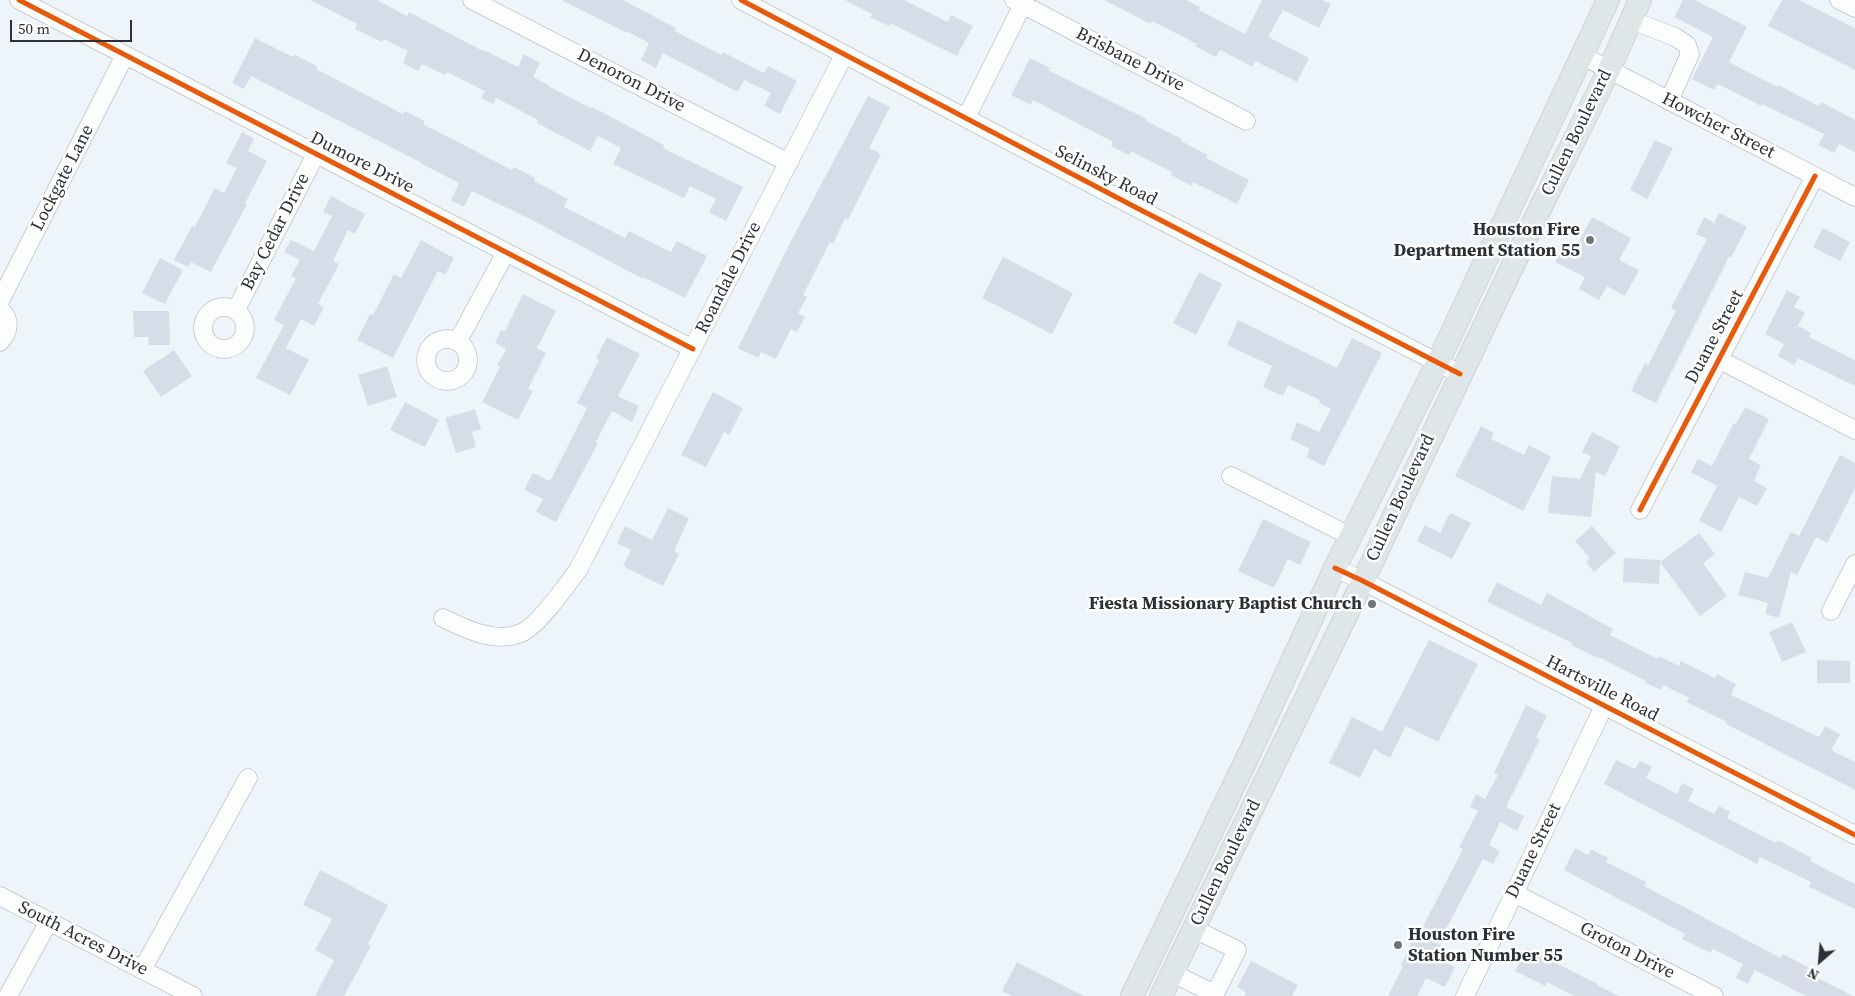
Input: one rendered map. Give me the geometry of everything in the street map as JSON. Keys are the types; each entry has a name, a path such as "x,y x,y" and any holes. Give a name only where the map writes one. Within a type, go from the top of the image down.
{"main road":[{"name":"Cullen Boulevard","path":"1132,996 1251,750 1336,568 1438,362 1608,0"},
{"name":"Cullen Boulevard","path":"1161,996 1363,580 1460,374 1609,70 1635,10"},
{"path":"1511,206 1535,219"},
{"path":"1251,750 1275,763"},
{"path":"1165,927 1191,934"}],"street":[{"name":"Dumore Drive","path":"19,0 693,350"},
{"name":"Denoron Drive","path":"472,0 789,163"},
{"name":"Selinsky Road","path":"741,0 1460,374"},
{"path":"1839,0 1855,8"},
{"path":"966,118 1021,2"},
{"name":"Brisbane Drive","path":"1021,2 1246,121"},
{"path":"1635,10 1687,45 1690,54 1669,101"},
{"name":"Lockgate Lane","path":"0,301 125,55"},
{"name":"Roandale Drive","path":"443,618 463,628 485,634 505,636 522,633 563,592 587,555 844,55"},
{"name":"Howcher Street","path":"1581,55 1855,197"},
{"name":"Bay Cedar Drive","path":"236,310 316,154"},
{"name":"Duane Street","path":"1640,510 1815,176"},
{"path":"458,341 506,252"},
{"path":"0,309 7,316 8,323 8,330 0,342"},
{"path":"1718,359 1855,430"},
{"path":"1231,476 1352,537"},
{"path":"1831,611 1855,564"},
{"name":"Hartsville Road","path":"1336,568 1363,580 1855,836"},
{"name":"Duane Street","path":"1465,996 1604,706"},
{"path":"142,970 248,778"},
{"name":"Groton Drive","path":"1514,893 1714,996"},
{"name":"South Acres Drive","path":"0,896 193,996"},
{"path":"8,996 49,921"},
{"path":"1172,973 1215,994 1237,950 1191,934"}],"building":[{"path":"310,0 377,0 407,16 409,12 518,67 524,54 540,63 533,77 664,145 663,148 743,187 726,221 709,212 716,199 690,186 684,198 613,164 621,148 598,136 590,151 537,123 538,120 496,98 493,104 481,98 485,91 447,72 445,75 422,64 418,71 403,63 408,51 384,39 382,42 355,29 357,24"},
{"path":"561,0 623,0 676,28 675,31 721,55 723,52 764,73 768,66 797,81 780,114 764,106 771,93 744,80 738,92 663,53 656,68 641,60 649,43"},
{"path":"845,0 904,0 948,22 951,15 973,26 957,56 890,23 889,26 870,17 872,14"},
{"path":"1104,0 1186,0 1200,7 1199,10 1245,34 1262,0 1323,0 1331,4 1319,28 1283,10 1268,37 1309,58 1297,82 1255,61 1253,67 1220,50 1216,57 1195,46 1197,44 1152,21 1151,24"},
{"path":"1683,0 1695,0 1747,27 1729,62 1777,87 1778,85 1819,106 1821,102 1855,120 1855,152 1839,144 1834,153 1818,145 1824,134 1762,104 1761,106 1718,84 1714,90 1692,79 1713,37 1674,17"},
{"path":"1782,0 1799,0 1855,28 1855,70 1768,26"},
{"path":"255,38 293,57 295,55 317,66 316,69 403,114 405,111 425,121 423,124 512,170 514,167 535,178 534,181 568,199 564,207 625,238 629,231 671,252 677,241 707,256 685,298 643,277 643,279 532,220 472,191 464,207 451,200 459,183 251,76 244,89 232,83"},
{"path":"1030,58 1050,68 1048,70 1147,119 1146,121 1182,139 1181,141 1208,155 1206,158 1249,180 1237,204 1193,182 1192,186 1171,175 1172,172 1131,151 1129,155 1111,146 1113,142 1033,100 1031,105 1011,95"},
{"path":"868,96 890,107 869,148 881,154 848,220 845,218 833,244 830,242 803,295 807,297 798,313 805,317 797,332 791,329 776,359 761,352 758,358 738,348 789,245"},
{"path":"242,132 254,139 248,151 267,161 245,203 247,204 211,272 191,262 188,267 174,260 192,226 194,228 215,188 224,193 237,168 226,163"},
{"path":"1655,140 1673,148 1647,199 1630,190"},
{"path":"331,196 365,214 355,234 348,230 333,261 339,264 318,304 324,307 314,326 301,319 286,348 309,360 290,395 256,378 284,325 274,320 296,278 291,276 300,260 284,252 291,240 314,251 332,216 323,212"},
{"path":"1719,213 1747,227 1731,258 1729,257 1656,403 1631,391 1645,363 1648,365 1676,311 1671,308 1707,239 1696,234 1704,217 1714,223"},
{"path":"1592,217 1631,238 1619,260 1639,270 1625,296 1607,286 1599,300 1579,289 1585,277 1555,262 1566,242 1576,247"},
{"path":"1823,228 1850,242 1840,261 1813,247"},
{"path":"421,240 454,258 445,275 438,271 393,358 357,340 370,314 373,315 394,274 401,278"},
{"path":"1003,257 1073,293 1052,334 982,298"},
{"path":"160,258 183,270 165,304 142,293"},
{"path":"1199,272 1222,284 1196,335 1173,323"},
{"path":"1787,290 1800,297 1794,307 1805,313 1798,326 1811,333 1809,337 1855,360 1855,386 1798,358 1794,365 1778,356 1784,344 1765,334"},
{"path":"523,294 556,311 537,348 546,353 528,389 533,391 518,420 482,402 500,367 497,366 506,349 495,343 501,330 505,331"},
{"path":"133,311 169,311 170,345 149,345 148,337 134,337"},
{"path":"1238,320 1337,368 1352,338 1382,353 1324,466 1306,457 1310,449 1290,439 1297,422 1319,432 1331,409 1319,403 1320,400 1288,385 1283,396 1263,387 1272,366 1227,345"},
{"path":"607,337 640,354 618,396 639,406 632,422 612,411 596,442 598,443 556,522 536,512 543,499 524,490 533,473 550,481 587,408 577,403 599,360 596,358"},
{"path":"174,350 192,376 161,397 143,371"},
{"path":"387,366 397,397 368,406 358,375"},
{"path":"713,392 743,408 729,435 724,432 706,467 681,455"},
{"path":"405,402 439,420 425,447 390,430"},
{"path":"1745,407 1769,419 1749,459 1761,465 1754,481 1767,488 1757,506 1739,497 1721,532 1699,521 1717,486 1691,472 1698,459 1712,466 1734,423 1736,424"},
{"path":"475,409 481,429 472,432 476,447 456,453 445,418"},
{"path":"1481,426 1494,433 1491,439 1524,455 1529,445 1551,457 1523,511 1455,476"},
{"path":"1592,432 1620,446 1605,476 1596,472 1591,517 1548,513 1552,476 1580,479 1591,456 1582,452"},
{"path":"1840,455 1855,463 1855,488 1827,543 1816,537 1797,575 1791,572 1779,618 1765,614 1768,603 1738,595 1745,572 1768,578 1791,532 1799,536"},
{"path":"668,508 689,518 674,551 679,554 663,586 623,566 631,550 617,543 625,526 652,540"},
{"path":"1450,513 1471,523 1452,559 1417,541 1425,525 1440,533"},
{"path":"1263,519 1311,542 1300,565 1288,559 1274,588 1238,571"},
{"path":"1592,526 1616,553 1594,572 1586,562 1590,558 1575,541"},
{"path":"1699,533 1715,554 1703,563 1727,596 1700,616 1660,562"},
{"path":"1624,558 1660,560 1659,584 1623,582"},
{"path":"1497,582 1541,605 1547,593 1613,629 1610,635 1658,659 1659,656 1679,666 1681,661 1715,678 1717,674 1736,684 1731,695 1819,737 1825,726 1840,734 1831,750 1855,762 1855,790 1726,724 1727,722 1687,702 1689,698 1663,685 1661,690 1645,683 1646,681 1571,645 1572,643 1487,602"},
{"path":"1792,622 1806,652 1782,662 1769,632"},
{"path":"1429,640 1478,664 1438,742 1406,726 1390,758 1374,749 1360,778 1329,763 1352,717 1382,732"},
{"path":"1817,660 1850,661 1850,683 1817,683"},
{"path":"1526,705 1547,716 1536,737 1540,739 1506,807 1524,816 1517,831 1500,822 1489,845 1500,851 1493,864 1483,859 1438,944 1441,945 1435,957 1455,967 1445,987 1426,978 1417,996 1388,996 1403,966 1401,965 1416,933 1419,934 1463,849 1459,847 1478,811 1470,807 1476,794 1485,799 1498,775 1494,773"},
{"path":"1616,760 1635,769 1640,761 1652,767 1646,778 1677,794 1682,783 1694,789 1688,801 1714,814 1719,806 1730,812 1727,818 1776,843 1777,840 1812,858 1810,861 1855,884 1855,909 1809,887 1811,882 1760,857 1757,864 1604,784"},
{"path":"1575,848 1588,855 1591,849 1608,858 1606,862 1646,882 1644,886 1781,958 1783,954 1808,967 1806,972 1853,996 1806,996 1755,970 1748,984 1736,978 1743,964 1713,949 1711,953 1682,939 1685,934 1564,870"},
{"path":"320,870 388,905 368,944 371,946 344,996 315,996 334,960 315,950 332,919 303,905"},
{"path":"1527,948 1619,996 1574,996 1547,982 1545,986 1515,971"},
{"path":"1251,961 1298,985 1292,996 1244,996 1246,992 1237,987"},
{"path":"1017,962 1084,996 1012,996 1002,991"}],"cycle path":[{"path":"19,0 693,349"},
{"path":"741,0 1135,207 1460,374"},
{"path":"1640,510 1815,176"},
{"path":"1335,568 1855,835"}],"place":[{"name":"Houston Fire Department Station 55","path":"1590,240"},
{"name":"Fiesta Missionary Baptist Church","path":"1372,604"},
{"name":"Houston Fire Station Number 55","path":"1398,945"}]}
